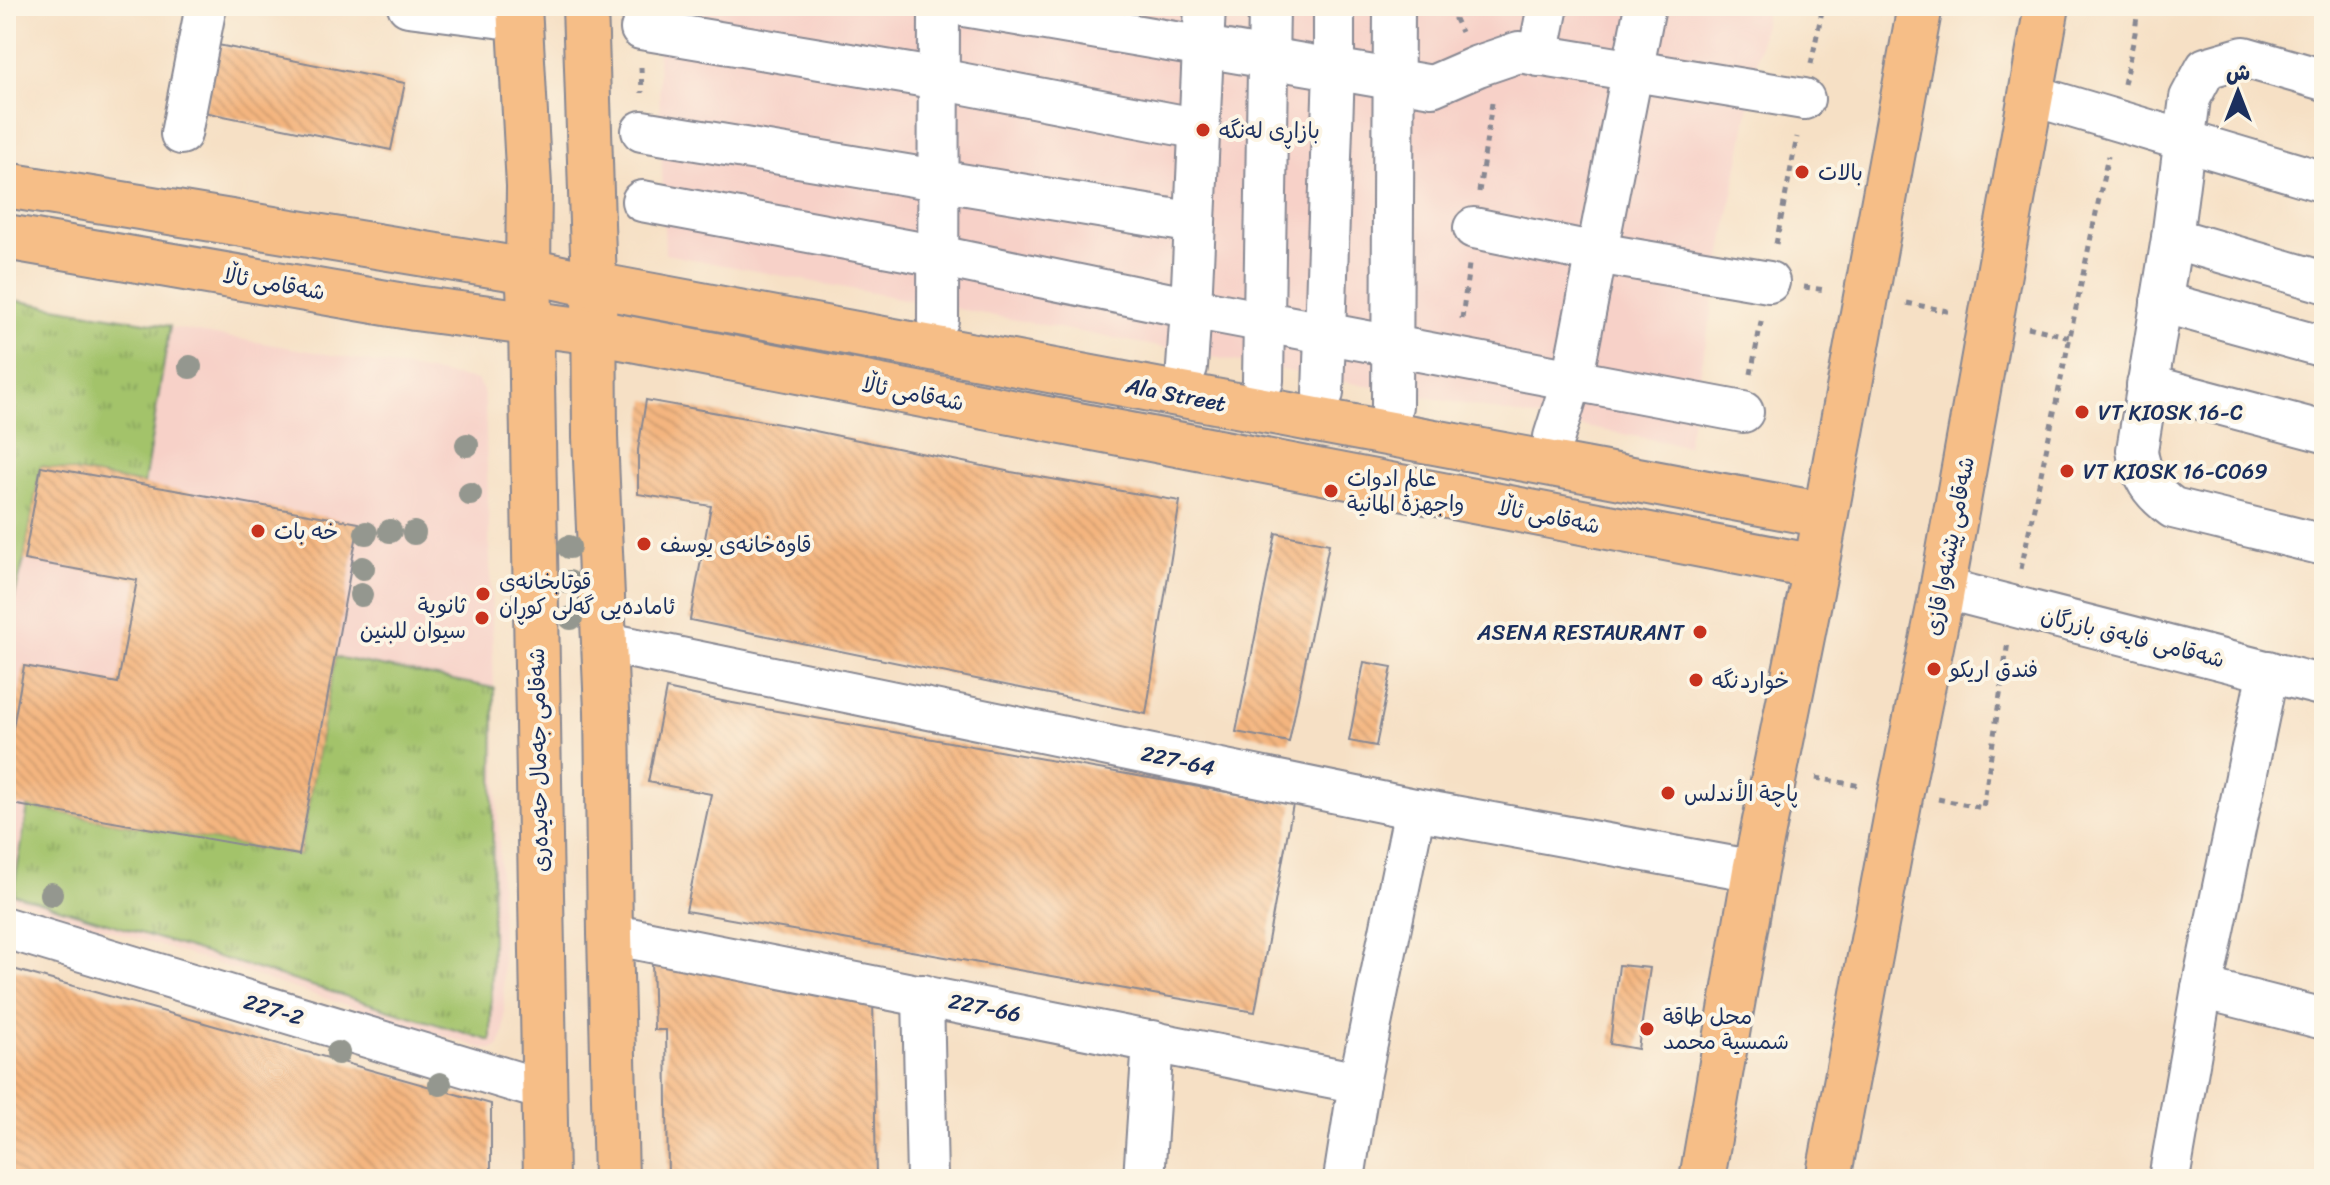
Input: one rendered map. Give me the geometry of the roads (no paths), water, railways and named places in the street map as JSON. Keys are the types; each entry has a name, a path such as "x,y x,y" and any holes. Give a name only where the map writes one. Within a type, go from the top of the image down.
{"main road":[{"path":"585,6 594,285 595,437 607,711 616,1179"},
{"path":"1702,1179 1755,871 1816,567 1920,6"},
{"name":"شەقامی پێشەوا قازی","path":"1829,1179 1942,588 2047,6"},
{"name":"شەقامی جەمال حەیدەری","path":"519,13 529,186 528,271 546,1179"},
{"path":"6,185 528,271"},
{"name":"شه‌قامی ئاڵا","path":"6,237 415,308 595,332 1816,567"},
{"name":"Ala Street","path":"528,271 1825,515"}],"street":[{"path":"181,134 206,6"},
{"path":"408,6 519,13"},
{"path":"938,320 939,6"},
{"path":"964,6 1432,86 1519,52 1804,99"},
{"path":"1187,367 1205,6"},
{"path":"1263,381 1269,6"},
{"path":"1323,393 1334,6"},
{"path":"1392,406 1394,6"},
{"path":"1538,56 1548,6"},
{"path":"1554,437 1572,380 1645,6"},
{"path":"641,29 939,79 1200,129"},
{"path":"2324,80 2244,57 2206,68 2190,98 2172,238 2137,450 2143,475 2161,499 2173,508 2324,545"},
{"path":"2031,95 2324,182"},
{"path":"642,131 1195,223"},
{"path":"642,201 1743,412"},
{"path":"1474,228 1597,253 1769,282"},
{"path":"2172,238 2324,282"},
{"path":"2161,302 2324,347"},
{"path":"2147,385 2324,432"},
{"name":"شەقامی فایەق بازرگان","path":"1942,588 2324,686"},
{"name":"227-64","path":"603,642 1415,809 1755,871"},
{"path":"2169,1179 2202,988 2268,671"},
{"path":"1344,1179 1359,1083 1415,809"},
{"name":"227-2","path":"6,928 543,1090"},
{"name":"227-66","path":"610,934 1359,1083"},
{"path":"2202,988 2324,1019"},
{"path":"923,995 927,1179"},
{"path":"1144,1179 1153,1041"}],"place":[{"name":"بازاڕی لەنگە","path":"1203,130"},
{"name":"بالات","path":"1802,172"},
{"name":"VT KIOSK 16-C","path":"2082,412"},
{"name":"VT KIOSK 16-C069","path":"2067,471"},
{"name":"عالم ادوات واجهزة المانية","path":"1331,491"},
{"name":"خه بات","path":"258,531"},
{"name":"قاوەخانەی یوسف","path":"644,544"},
{"name":"قوتابخانەی ئامادەیی گەلی کوڕان","path":"483,594"},
{"name":"ثانوية سيوان للبنين","path":"482,618"},
{"name":"ASENA RESTAURANT","path":"1700,632"},
{"name":"فندق اريكو","path":"1934,669"},
{"name":"خواردنگە","path":"1696,680"},
{"name":"پاچة الأندلس","path":"1668,793"},
{"name":"محل طاقة شمسية محمد","path":"1647,1029"}]}
